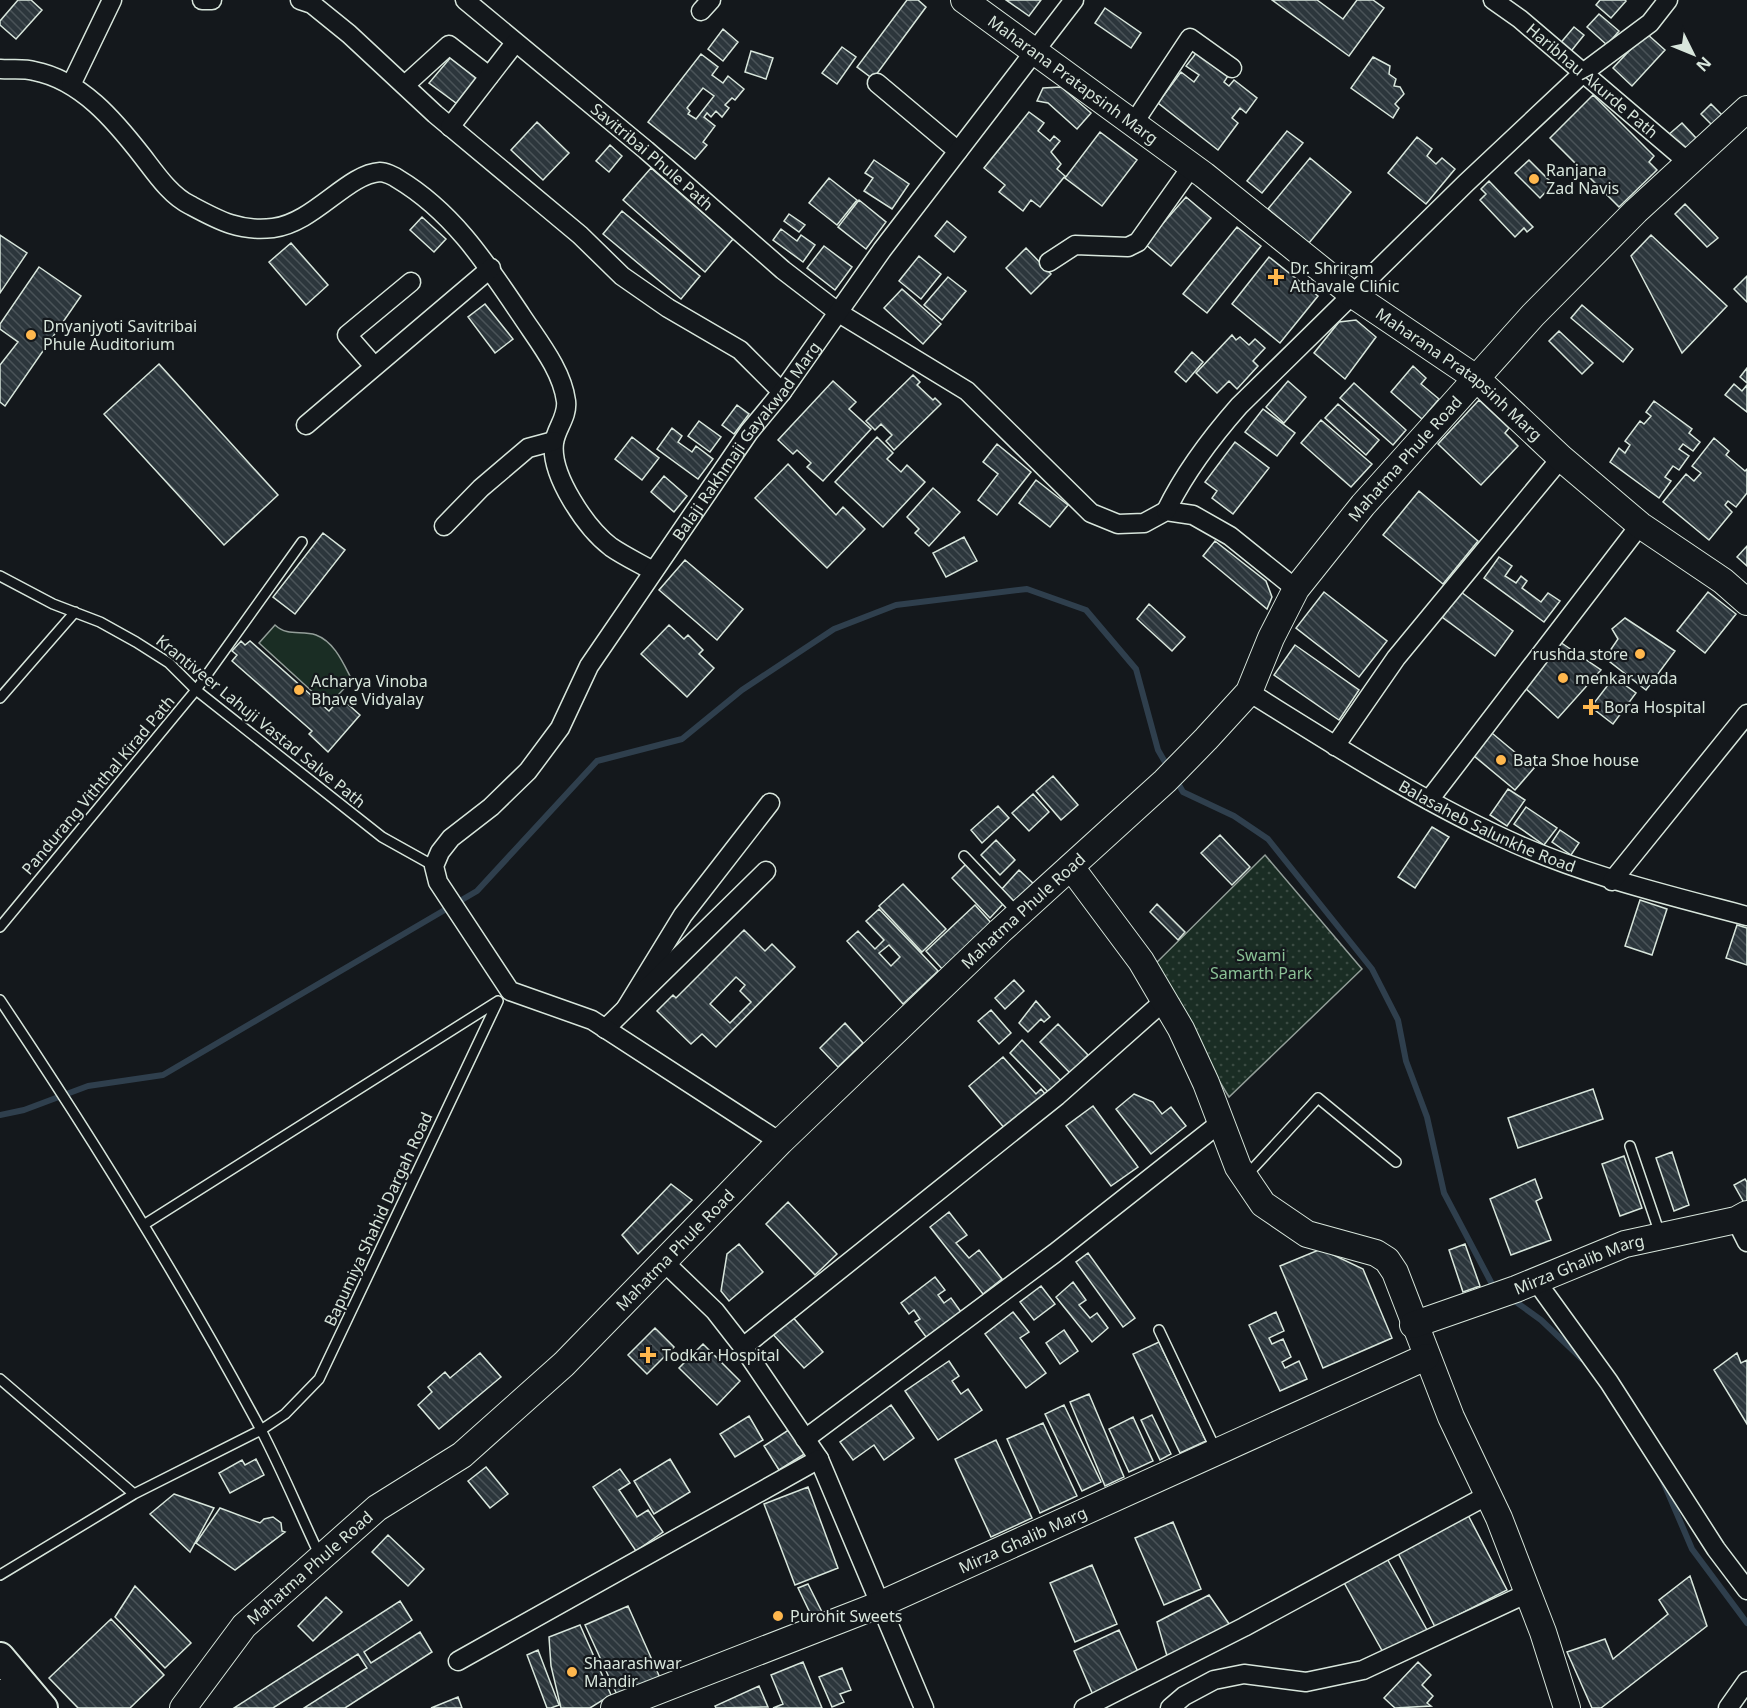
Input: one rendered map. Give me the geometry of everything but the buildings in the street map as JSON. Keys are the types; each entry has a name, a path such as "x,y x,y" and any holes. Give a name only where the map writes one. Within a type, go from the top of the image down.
{"main road":[{"path":"0,1658 43,1708"},
{"path":"0,1694 12,1708"}],"street":[{"path":"71,85 112,0"},
{"path":"202,0 212,0"},
{"path":"300,0 312,4 450,127 580,235 622,276 668,308 740,350 782,392"},
{"name":"Savitribai Phule Path","path":"465,0 646,150 783,270 839,313 967,392 1091,513 1118,524 1144,523 1166,511"},
{"name":"Maharana Pratapsinh Marg","path":"964,0 1192,166 1353,295 1476,378 1561,458 1640,525 1723,581 1747,602"},
{"name":"Balaji Rakhmaji Gayakwad Marg","path":"436,874 440,852 451,838 491,807 528,771 560,728 589,666 749,432 782,392 882,250 1074,0"},
{"name":"Haribhau Akurde Path","path":"1493,0 1689,163"},
{"path":"1296,589 1230,536 1193,515 1166,511 1183,477 1218,429 1239,405 1466,183 1583,73 1650,22 1668,0"},
{"path":"1133,124 1190,38 1232,68"},
{"path":"450,127 515,43"},
{"path":"405,85 449,45 489,76"},
{"path":"0,69 34,70 71,85 98,105 182,202 231,226 273,228 307,217 359,179 380,172 396,177 425,197 466,236 490,268 544,348 560,380 566,410 554,441 554,461 562,483 590,525 610,546 653,571"},
{"path":"877,83 958,151"},
{"name":"Mahatma Phule Road","path":"183,1708 244,1626 320,1556 377,1508 462,1455 564,1364 780,1142 1019,914 1165,782 1249,692 1271,638 1296,589 1363,505 1533,315 1636,211 1747,109"},
{"path":"1049,262 1075,245 1128,247 1138,242 1192,166"},
{"path":"306,424 490,268"},
{"path":"374,366 347,335 411,282"},
{"path":"444,526 481,488 528,448 554,441"},
{"path":"1335,746 1396,658 1561,458"},
{"path":"1429,800 1640,525"},
{"name":"Balasaheb Salunkhe Road","path":"1249,692 1335,746 1429,800 1502,838 1612,881 1747,916"},
{"path":"1612,881 1747,714"},
{"path":"626,1008 683,915 770,803"},
{"path":"1071,867 1142,961 1181,1029 1206,1083 1238,1167 1263,1204 1307,1234 1376,1253 1387,1260 1395,1272 1450,1417 1488,1495 1528,1593 1567,1708"},
{"path":"605,1029 766,871"},
{"path":"436,874 504,996 592,1020 780,1142"},
{"path":"743,1347 1057,1096 1164,1001"},
{"path":"805,1440 1055,1253 1220,1123"},
{"name":"Mirza Ghalib Marg","path":"1413,1324 1526,1285 1624,1244 1743,1225"},
{"path":"664,1262 715,1311 743,1347 819,1459 924,1708"},
{"path":"1526,1285 1609,1382 1716,1549 1747,1590"},
{"name":"Mirza Ghalib Marg","path":"614,1708 881,1604 1426,1357"},
{"path":"458,1661 819,1459"},
{"path":"1084,1708 1200,1649 1488,1495"},
{"path":"1170,1708 1184,1696 1214,1680 1244,1674 1306,1682 1363,1670 1528,1593"},
{"path":"1200,1649 1214,1680"},
{"path":"1728,1708 1747,1681"}],"lane":[{"name":"Pandurang Viththal Kirad Path","path":"0,927 196,690 302,542"},
{"name":"Krantiveer Lahuji Vastad Salve Path","path":"0,576 136,642 169,663 196,690 382,837 436,874"},
{"path":"0,698 75,612"},
{"path":"964,856 1019,914"},
{"path":"145,1224 504,996"},
{"name":"Bapumiya Shahid Dargah Road","path":"0,1575 134,1494 261,1430 285,1414 319,1379 504,996"},
{"path":"0,1000 80,1120 145,1224 261,1430 320,1556"},
{"path":"1245,1177 1317,1098 1396,1161"},
{"path":"1630,1146 1661,1237"},
{"path":"1159,1330 1217,1452"},
{"path":"0,1379 134,1494"}],"green space":[{"path":"275,625 285,631 323,638 338,654 352,680 328,706 259,643"},
{"name":"Swami Samarth Park","path":"1265,855 1362,969 1229,1097 1151,968"}],"waterway":[{"path":"0,1115 24,1110 88,1086 163,1075 477,891 597,761 682,739 742,690 834,629 896,605 1027,589 1086,610 1136,669 1158,750 1169,769"},
{"path":"1175,778 1183,792 1234,816 1268,839 1372,969 1398,1020 1406,1061 1427,1117 1444,1193 1492,1284 1497,1288"},
{"path":"1512,1299 1541,1320 1582,1359"},
{"path":"1662,1479 1692,1549 1747,1623"}],"place":[{"name":"Ranjana Zad Navis","path":"1534,179"},
{"name":"Dr. Shriram Athavale Clinic","path":"1276,277"},
{"name":"Dnyanjyoti Savitribai Phule Auditorium","path":"31,335"},
{"name":"rushda store","path":"1640,654"},
{"name":"menkar wada","path":"1563,678"},
{"name":"Acharya Vinoba Bhave Vidyalay","path":"299,690"},
{"name":"Bora Hospital","path":"1591,707"},
{"name":"Bata Shoe house","path":"1501,760"},
{"name":"Todkar Hospital","path":"648,1355"},
{"name":"Purohit Sweets","path":"778,1616"},
{"name":"Shaarashwar Mandir","path":"572,1672"}]}
